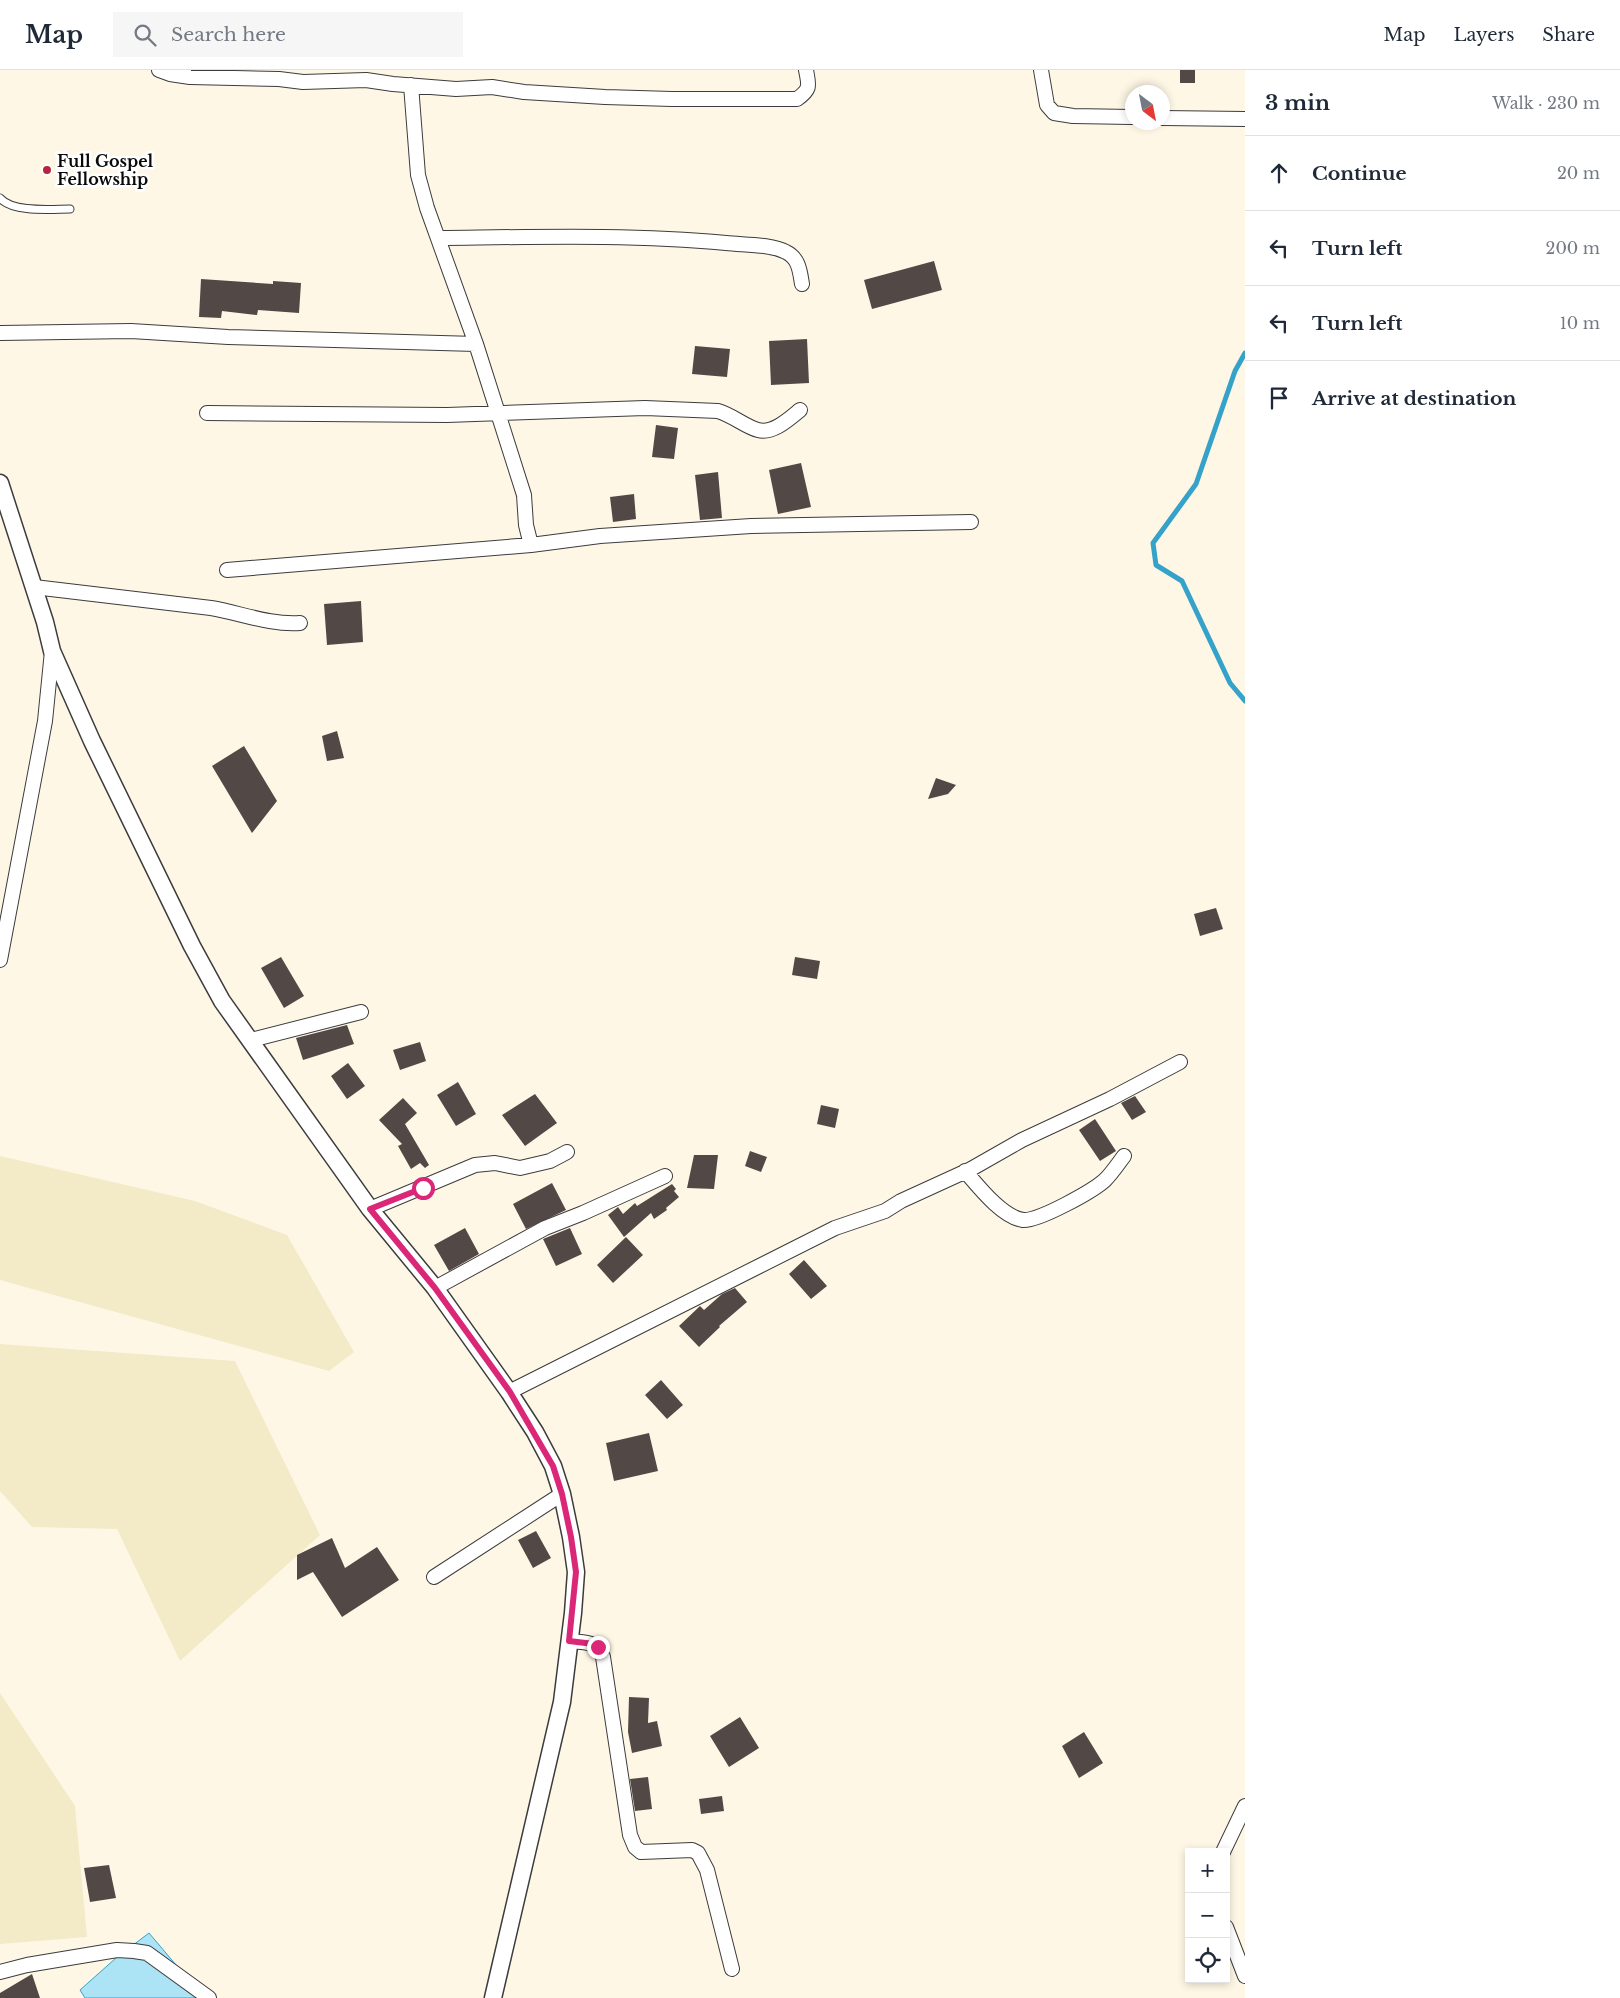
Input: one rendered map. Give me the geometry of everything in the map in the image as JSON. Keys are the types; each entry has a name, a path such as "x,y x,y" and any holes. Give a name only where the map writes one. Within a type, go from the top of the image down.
{"street":[{"path":"159,70 190,77 279,79 303,82 333,75 456,89 492,87 524,92 615,98 794,99 805,93 809,86 806,70"},
{"path":"1041,70 1047,105 1054,113 1073,116 1125,117"},
{"path":"411,85 418,175 427,208 476,344 524,495 526,525 531,545"},
{"path":"1170,118 1245,119"},
{"path":"438,238 626,237 760,246 787,252 792,256 796,260 802,284"},
{"path":"0,333 131,331 228,337 476,344"},
{"path":"207,413 498,414 645,408 718,411 727,413 758,430 769,430 782,425 800,410"},
{"path":"0,483 34,587 52,651 92,741 192,946 222,1001 370,1209 435,1288 510,1392 553,1466 562,1494 576,1572 569,1641 562,1702 494,1998"},
{"path":"226,570 531,545 600,536 751,526 972,522"},
{"path":"34,587 231,611 267,622 300,623"},
{"path":"0,960 45,722 52,651"},
{"path":"251,1040 361,1012"},
{"path":"510,1392 835,1228 885,1211 901,1201 965,1171 1022,1140 1094,1108 1180,1062"},
{"path":"370,1209 475,1165 495,1163 520,1168 550,1161 567,1152"},
{"path":"965,1171 991,1200 1011,1215 1023,1220 1047,1213 1082,1196 1104,1180 1124,1156"},
{"path":"435,1288 545,1228 665,1176"},
{"path":"434,1577 562,1494"},
{"path":"569,1641 594,1644 598,1647 603,1657 632,1842 641,1852 692,1850 698,1853 707,1870 732,1969"},
{"path":"1225,1848 1245,1806"},
{"path":"1230,1937 1245,1976"},
{"path":"0,1972 27,1965 117,1950 134,1951 148,1953 209,1998"}],"lane":[{"path":"0,198 3,202 23,208 70,209"}],"shaded area":[{"path":"0,1156 195,1201 287,1235 354,1352 329,1371 0,1280"},
{"path":"0,1344 235,1361 320,1535 180,1661 117,1529 32,1527 0,1491"},
{"path":"0,1693 75,1806 87,1937 0,1944"}],"water":[{"path":"149,1933 204,1998 85,1998 80,1990 116,1958"}],"building":[{"path":"1180,70 1195,70 1195,83 1180,83"},
{"path":"934,261 942,290 872,309 864,280"},
{"path":"201,279 273,284 273,281 301,283 299,313 258,310 257,315 222,311 221,318 199,317"},
{"path":"807,339 809,383 771,385 769,341"},
{"path":"695,346 730,349 727,377 692,374"},
{"path":"656,425 678,428 674,459 652,457"},
{"path":"801,463 811,507 778,514 769,470"},
{"path":"718,472 722,518 700,520 695,475"},
{"path":"634,494 636,519 613,522 610,497"},
{"path":"361,601 363,642 327,645 324,604"},
{"path":"337,731 344,758 327,761 322,736"},
{"path":"244,746 277,801 252,833 212,766"},
{"path":"936,778 956,785 948,794 928,799"},
{"path":"1216,908 1223,929 1200,936 1194,914"},
{"path":"281,957 304,996 284,1008 261,968"},
{"path":"795,957 820,961 817,979 792,975"},
{"path":"347,1025 354,1044 303,1060 296,1038"},
{"path":"420,1042 426,1061 400,1070 393,1050"},
{"path":"348,1063 365,1086 347,1099 331,1076"},
{"path":"458,1082 476,1114 456,1126 437,1095"},
{"path":"535,1094 557,1123 525,1146 502,1115"},
{"path":"1135,1096 1146,1112 1132,1120 1121,1103"},
{"path":"403,1098 417,1113 405,1124 429,1165 425,1168 420,1163 411,1169 398,1146 402,1144 379,1120"},
{"path":"821,1105 839,1109 835,1128 817,1124"},
{"path":"1095,1119 1116,1151 1100,1161 1079,1130"},
{"path":"750,1151 767,1157 761,1172 745,1166"},
{"path":"694,1155 718,1155 714,1189 687,1188"},
{"path":"552,1183 566,1210 526,1229 513,1204"},
{"path":"672,1184 676,1189 674,1191 679,1197 666,1208 667,1210 654,1219 651,1213 624,1237 608,1215 618,1207 623,1214 635,1203 637,1206"},
{"path":"465,1228 479,1254 449,1271 434,1245"},
{"path":"570,1228 582,1254 556,1266 543,1239"},
{"path":"626,1237 643,1255 613,1283 597,1265"},
{"path":"804,1260 827,1286 811,1299 789,1274"},
{"path":"735,1288 747,1302 719,1326 699,1347 679,1326 700,1306 704,1310 722,1294"},
{"path":"661,1380 683,1405 667,1419 645,1395"},
{"path":"649,1433 658,1471 614,1481 606,1443"},
{"path":"536,1531 551,1558 533,1568 518,1540"},
{"path":"332,1538 345,1568 377,1547 399,1580 342,1617 313,1572 297,1580 297,1555"},
{"path":"629,1697 649,1698 648,1723 657,1721 662,1746 632,1753 628,1732"},
{"path":"740,1717 759,1748 729,1767 710,1736"},
{"path":"1084,1732 1103,1763 1079,1778 1062,1746"},
{"path":"648,1777 652,1809 635,1811 630,1779"},
{"path":"722,1796 724,1811 701,1814 699,1799"},
{"path":"109,1865 116,1898 90,1902 84,1868"},
{"path":"32,1974 40,1998 0,1998 0,1993"}],"waterway":[{"path":"1245,353 1235,371 1196,484 1153,543 1156,565 1182,581 1230,683 1245,701"}],"place":[{"name":"Full Gospel Fellowship","path":"47,170"}],"route":[{"path":"423,1188 370,1209 435,1288 510,1392 535,1432 553,1466 562,1494 576,1572 569,1641 594,1644 598,1647"}]}
